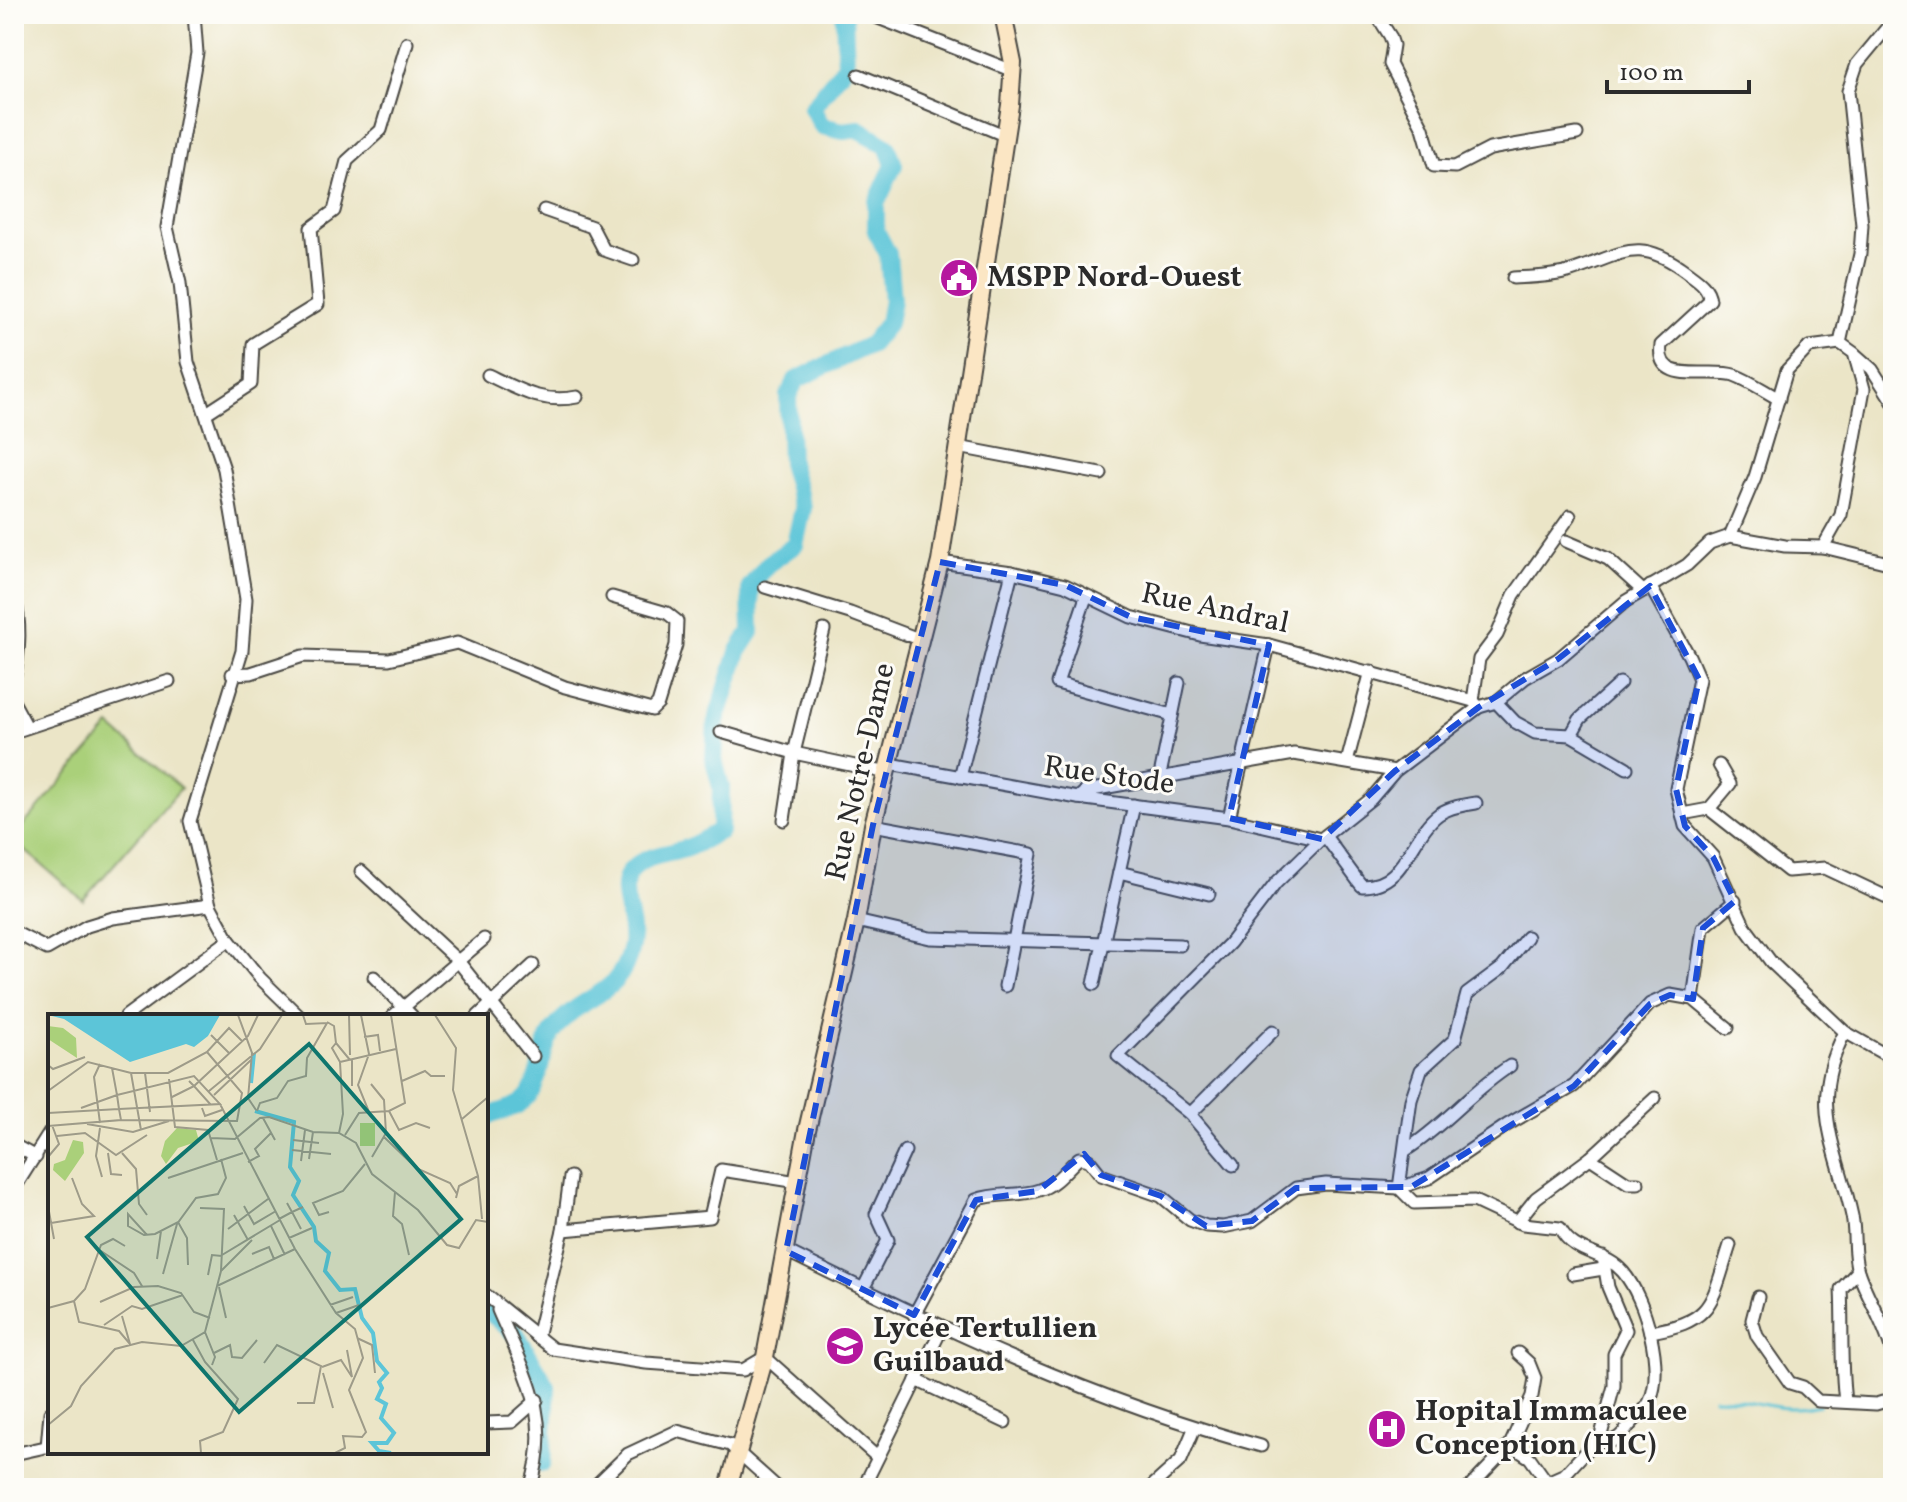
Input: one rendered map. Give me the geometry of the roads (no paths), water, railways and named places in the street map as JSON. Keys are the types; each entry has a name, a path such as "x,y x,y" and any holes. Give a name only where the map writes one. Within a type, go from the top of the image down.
{"street":[{"path":"194,14 197,53 167,227 180,283 188,362 208,412 233,509 246,599 242,651 232,674 216,727 212,754 190,821 210,905 229,940 260,978 297,1014"},
{"path":"868,14 1013,67"},
{"name":"Rue Notre-Dame","path":"728,1488 740,1455 765,1357 798,1182 856,921 873,825 940,562 1013,67 1003,14"},
{"path":"1376,14 1390,36 1394,75 1415,109 1434,166 1455,167 1490,149 1577,134"},
{"path":"1840,343 1860,254 1862,225 1848,91 1857,64 1886,29 1893,26"},
{"path":"208,412 251,384 253,344 318,304 311,228 334,211 347,161 381,130 407,43"},
{"path":"859,75 1004,135"},
{"path":"544,210 592,227 604,250 633,260"},
{"path":"1513,278 1565,273 1627,251 1662,253 1699,281 1709,291 1710,300 1661,345 1660,355 1665,366 1676,373 1734,375 1779,399"},
{"path":"1730,536 1750,490 1787,370 1809,347 1840,343 1872,369 1893,402"},
{"path":"1823,547 1841,515 1864,389 1854,353"},
{"path":"488,375 538,398 558,401 577,397"},
{"path":"958,447 1101,474"},
{"path":"1476,704 1479,659 1497,635 1514,595 1570,516"},
{"path":"1233,1165 1190,1114 1118,1056 1230,943 1276,883 1323,837 1371,799 1395,771 1476,704 1496,702 1525,678 1558,659 1626,601 1687,565 1710,543 1730,536 1785,546 1823,547 1893,564"},
{"path":"1566,541 1608,559 1647,588 1699,679 1676,789 1685,826 1713,857 1757,946 1845,1032 1893,1059"},
{"name":"Rue Andral","path":"940,562 1012,572 1065,585 1131,617 1200,635 1269,645 1371,671 1476,704"},
{"path":"960,777 1012,572"},
{"path":"765,587 850,613 921,640"},
{"path":"14,593 20,616 20,646 14,679"},
{"path":"232,674 251,673 303,656 389,659 457,643 565,687 652,710 658,704 676,645 677,621 667,613 612,597"},
{"path":"1086,597 1057,683 1172,715"},
{"path":"784,820 794,753 824,630"},
{"path":"1229,818 1269,645"},
{"path":"1347,762 1371,671"},
{"path":"14,732 169,681"},
{"path":"1160,775 1179,683"},
{"path":"1571,735 1580,719 1620,683"},
{"path":"1496,702 1515,722 1535,733 1571,735 1627,768"},
{"path":"14,703 27,727"},
{"name":"Rue Stode","path":"721,732 794,753 1078,798 1229,818 1323,837"},
{"path":"1078,798 1086,791 1160,775 1294,754 1395,771"},
{"path":"1682,814 1709,809 1730,784 1719,765"},
{"path":"1323,837 1358,881 1370,886 1387,880 1410,857 1437,815 1476,803"},
{"path":"1094,984 1134,805"},
{"path":"1709,809 1788,871 1825,868 1893,900"},
{"path":"873,825 1031,854 1005,986"},
{"path":"361,871 458,961 533,1056"},
{"path":"1119,872 1209,894"},
{"path":"1693,999 1703,928 1735,901"},
{"path":"14,932 47,949 87,926 113,918 210,905"},
{"path":"856,921 930,938 1180,945"},
{"path":"1399,1188 1411,1100 1421,1070 1455,1039 1467,994 1502,968 1527,937"},
{"path":"395,1014 484,939"},
{"path":"129,1014 229,940"},
{"path":"480,1014 533,965"},
{"path":"374,977 410,1014"},
{"path":"914,1315 976,1200 992,1194 1038,1191 1054,1182 1079,1158 1089,1160 1101,1175 1161,1196 1190,1220 1206,1226 1252,1221 1296,1188 1326,1184 1399,1188 1429,1178 1496,1131 1574,1086 1650,1004 1670,995 1693,999 1728,1028"},
{"path":"1190,1114 1273,1031"},
{"path":"1845,1032 1832,1063 1826,1108 1834,1160 1853,1219 1853,1253 1858,1271 1882,1321 1893,1356"},
{"path":"1406,1150 1432,1134 1487,1081 1510,1066"},
{"path":"1517,1222 1536,1198 1590,1158 1655,1098"},
{"path":"14,1189 48,1136"},
{"path":"14,1145 36,1157"},
{"path":"863,1289 888,1240 876,1214 905,1151"},
{"path":"1590,1158 1628,1183 1638,1183"},
{"path":"563,1230 710,1217 721,1170 798,1182"},
{"path":"537,1337 563,1230 570,1177"},
{"path":"1399,1188 1414,1203 1474,1201 1517,1222 1560,1228 1567,1242 1603,1263 1621,1269 1646,1311 1655,1384 1649,1404 1617,1440 1607,1442 1601,1435"},
{"path":"1650,1332 1684,1326 1702,1313 1711,1300 1730,1245"},
{"path":"786,1251 942,1328 1194,1429 1261,1446"},
{"path":"1573,1274 1603,1263"},
{"path":"1510,1445 1530,1458 1544,1485 1565,1474 1601,1435 1614,1386 1614,1354 1626,1330 1603,1263"},
{"path":"1845,1401 1839,1360 1843,1335 1841,1289 1858,1271"},
{"path":"1758,1297 1752,1320 1757,1336 1790,1383 1803,1387 1818,1401 1876,1404 1893,1399"},
{"path":"491,1299 553,1349 646,1363 743,1370 765,1357 877,1457"},
{"path":"491,1299 537,1400 538,1455 530,1488"},
{"path":"863,1488 942,1328"},
{"path":"1469,1488 1510,1445 1532,1396 1535,1378 1529,1363 1518,1353"},
{"path":"916,1380 1005,1422"},
{"path":"488,1423 512,1422 537,1400"},
{"path":"1150,1488 1181,1460 1194,1429"},
{"path":"593,1488 628,1454 677,1431 730,1445 778,1488"},
{"path":"14,1454 48,1446"}],"waterway":[{"path":"488,1116 515,1106 529,1095 547,1043 556,1027 619,976 631,946 625,882 633,868 647,859 687,848 720,831 721,787 714,760 716,722 738,652 751,632 750,587 768,564 795,545 803,508 790,463 788,396 796,380 871,344 888,323 892,300 888,254 876,231 876,204 894,165 887,146 859,129 843,131 822,126 812,108 846,65 844,14"},
{"path":"488,1311 517,1335 547,1387 542,1463"},
{"path":"1714,1398 1790,1408 1819,1405"}],"place":[{"name":"MSPP Nord-Ouest","path":"959,278"},
{"name":"Lycée Tertullien Guilbaud","path":"845,1346"},
{"name":"Hopital Immaculee Conception (HIC)","path":"1387,1429"}]}
